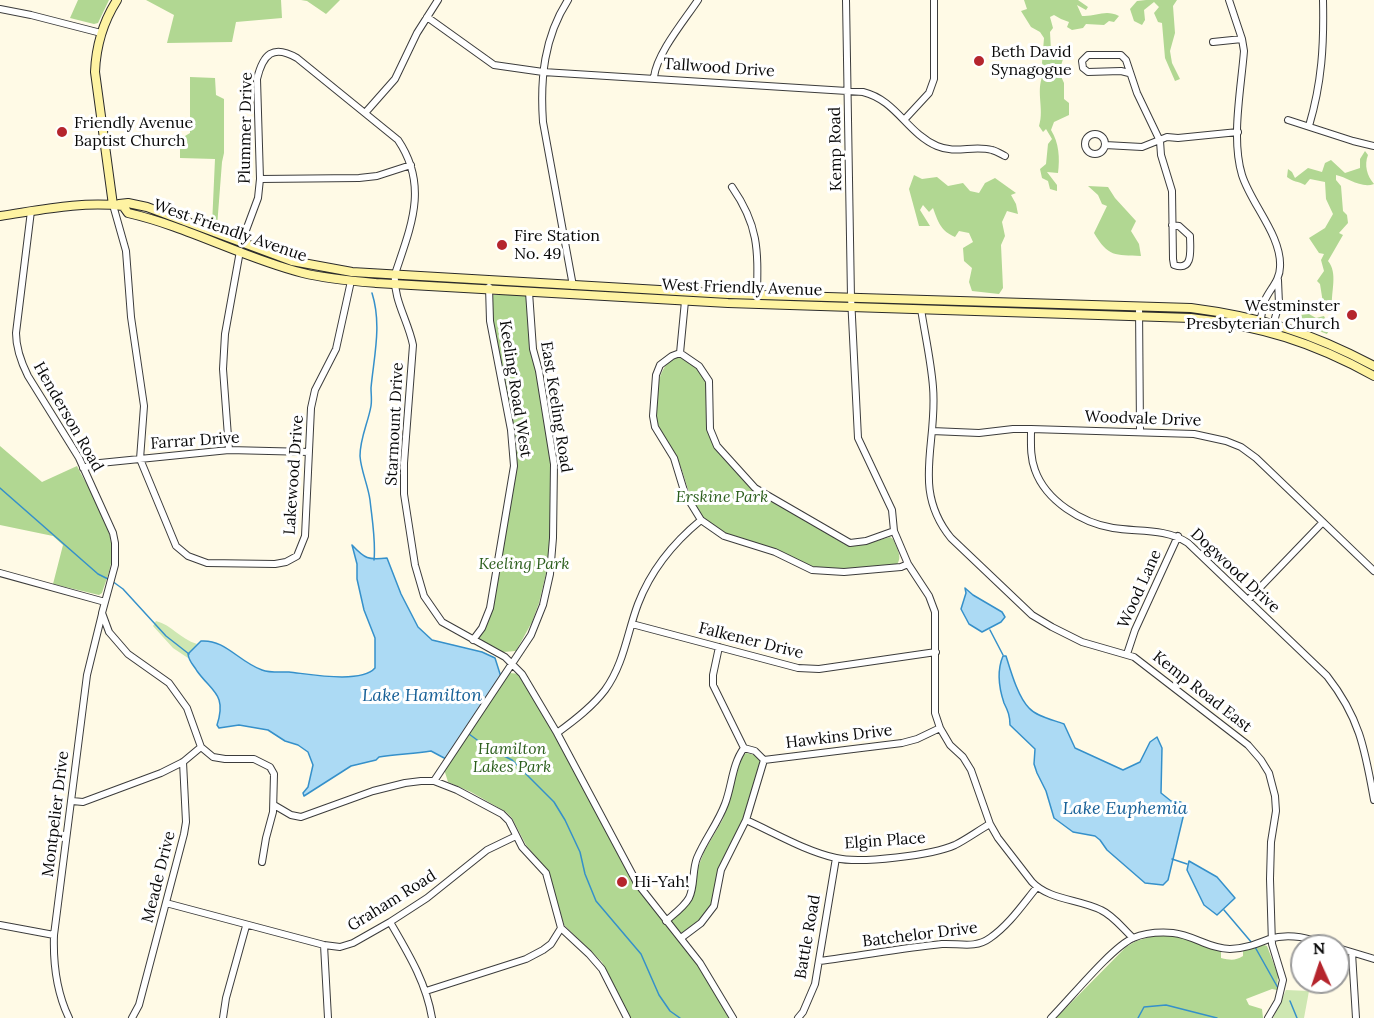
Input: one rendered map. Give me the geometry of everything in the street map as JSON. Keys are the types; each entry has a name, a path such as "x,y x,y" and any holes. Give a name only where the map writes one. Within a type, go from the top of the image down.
{"main road":[{"path":"113,205 95,81 96,56 101,33 117,0"},
{"name":"West Friendly Avenue","path":"113,205 128,203 147,207 292,261 325,268 489,285 529,292 685,301 852,302 1139,311 1273,327 1329,343 1374,366"},
{"name":"West Friendly Avenue","path":"0,216 85,204 123,206 128,213 182,229 303,273 373,283 573,286 757,295 921,309 1139,311"},
{"name":"West Friendly Avenue","path":"1273,327 1374,376"}],"street":[{"path":"365,113 395,79 438,0"},
{"path":"568,0 552,28 543,72 543,122 573,286"},
{"path":"654,77 667,48 698,0"},
{"name":"Kemp Road","path":"846,0 852,302 858,438 891,510 894,531 908,564 929,596 935,612 935,713 940,728"},
{"path":"904,120 928,93 934,79 934,0"},
{"path":"1229,0 1244,51 1238,155 1242,175 1279,253 1279,304 1273,327"},
{"path":"1309,126 1320,85 1323,0"},
{"path":"0,9 101,33"},
{"name":"Tallwood Drive","path":"427,17 494,65 543,72 654,77 848,90 873,94 883,99 927,141 939,147 956,151 991,150 1005,156"},
{"path":"1213,42 1242,39"},
{"name":"Starmount Drive","path":"271,53 285,51 297,58 398,140 411,165 416,195 414,213 394,284 396,298 412,345 404,463 405,494 415,565 424,596 442,622 493,650 512,664 532,690 637,883 700,963 733,1018"},
{"name":"Plummer Drive","path":"242,242 258,198 260,179 257,79 262,61 271,53"},
{"path":"1129,73 1121,71 1088,72 1083,68 1082,61 1088,55 1121,55 1126,60 1129,73 1160,141 1161,155 1172,190 1172,225 1174,266 1186,266 1190,261 1190,236 1179,226 1172,225"},
{"path":"1288,120 1374,146"},
{"path":"1105,145 1142,147 1167,137 1238,132"},
{"path":"260,179 359,178 377,176 411,165"},
{"path":"732,187 742,201 755,233 757,295"},
{"name":"Lakewood Drive","path":"113,205 126,251 131,317 144,406 140,459 171,536 180,550 196,560 207,563 275,564 286,562 297,556 302,548 305,536 313,398 336,349 351,281"},
{"name":"Henderson Road","path":"31,211 16,344 21,363 28,376 83,468 107,518 115,543 115,565 102,613"},
{"path":"229,450 223,361 225,334 240,251"},
{"path":"1260,324 1264,302 1278,279"},
{"name":"Keeling Road West","path":"473,640 482,628 490,608 514,465 511,430 490,321 489,285"},
{"name":"East Keeling Road","path":"434,781 531,635 543,605 550,574 554,464 539,371 533,349 529,292"},
{"path":"680,352 685,301"},
{"name":"Kemp Road East","path":"921,309 933,387 928,491 934,513 951,538 1032,615 1082,642 1127,654 1159,674 1248,745 1269,773 1276,810 1270,860 1272,938 1282,987 1275,1009 1268,1018"},
{"path":"1139,311 1140,431"},
{"path":"680,352 660,365 656,375 653,416 655,427 674,458 685,494 701,520 724,536 776,552 812,570 844,572 901,567 908,564"},
{"path":"680,352 699,366 709,381 710,429 717,446 755,488 850,543 866,541 894,531"},
{"name":"Woodvale Drive","path":"932,431 979,433 1031,429 1140,431 1209,436 1241,447 1257,459 1374,571"},
{"name":"Dogwood Drive","path":"1031,429 1032,459 1036,472 1051,496 1083,519 1104,526 1178,536 1327,676 1341,693 1359,731 1374,800"},
{"name":"Farrar Drive","path":"83,468 140,459 229,450 309,452"},
{"path":"557,733 590,707 605,690 625,651 638,603 659,563 685,533 701,520"},
{"path":"1248,600 1323,522"},
{"name":"Wood Lane","path":"1127,654 1178,536"},
{"path":"0,573 105,602"},
{"path":"102,613 110,632 128,654 169,683 178,695 187,708 201,747 213,757 254,759 270,767 274,774 274,805 262,862"},
{"name":"Montpelier Drive","path":"69,1018 60,995 54,968 54,935 87,675 102,613"},
{"name":"Falkener Drive","path":"632,624 798,668 819,669 936,652"},
{"path":"666,921 682,907 691,895 694,868 698,856 720,818 739,754 744,748 713,685 719,647"},
{"path":"940,728 950,745 963,757 971,770 990,824 1014,860 1037,887 1104,911 1133,938"},
{"name":"Hawkins Drive","path":"744,748 755,751 764,760 902,742 917,739 940,728"},
{"path":"72,801 83,802 161,773 183,762 201,747"},
{"path":"681,938 701,923 714,906 721,870 746,820 764,760"},
{"name":"Meade Drive","path":"132,1018 139,1005 186,822 183,762"},
{"path":"274,805 291,815 302,817 373,791 405,783 434,781 457,790 502,814 509,821 522,847 546,873 561,928 602,969 627,1018"},
{"name":"Elgin Place","path":"746,820 836,858 877,858 942,850 990,824"},
{"name":"Graham Road","path":"166,903 246,926 340,947 353,943 390,922 427,898 487,850 516,836"},
{"name":"Battle Road","path":"798,1018 810,997 819,961 836,858"},
{"name":"Batchelor Drive","path":"819,961 943,944 979,944 1000,929 1037,887"},
{"path":"390,922 418,972 426,991 432,1018"},
{"path":"0,925 54,935"},
{"path":"223,1018 226,998 246,926"},
{"path":"426,991 526,958 551,944 561,928"},
{"path":"1051,1018 1111,956 1133,938 1156,932 1175,933 1217,948 1231,949 1244,948 1272,938 1290,937"},
{"path":"324,945 328,1018"},
{"path":"1356,1018 1352,953 1374,959"}],"green space":[{"path":"78,0 109,0 98,23 94,24 70,18"},
{"path":"146,0 281,0 282,18 236,22 232,42 167,43 174,15"},
{"path":"301,0 340,0 326,14 307,1"},
{"path":"1024,0 1078,0 1088,7 1086,10 1077,5 1082,16 1105,13 1119,16 1114,22 1109,21 1104,25 1086,24 1083,28 1072,30 1067,27 1069,22 1054,15 1050,17 1053,28 1050,32 1051,51 1063,59 1059,72 1064,83 1064,99 1069,103 1069,115 1054,122 1051,130 1057,145 1059,167 1058,173 1047,172 1057,185 1057,191 1050,189 1048,181 1042,178 1040,169 1046,164 1048,144 1052,139 1046,129 1043,132 1039,126 1041,119 1040,85 1045,71 1042,63 1044,38 1040,32 1031,27 1021,11 1027,9"},
{"path":"1177,0 1173,6 1175,33 1170,51 1172,63 1180,79 1175,81 1165,58 1162,23 1158,22 1154,13 1159,7 1154,2 1144,10 1145,20 1142,25 1134,21 1130,9 1137,1"},
{"path":"190,77 215,78 216,95 224,99 224,153 217,227 212,225 215,159 180,158 180,139 190,133"},
{"path":"1365,151 1368,155 1367,170 1374,184 1359,184 1336,175 1336,180 1341,186 1343,211 1347,215 1348,223 1339,233 1343,235 1328,261 1333,271 1333,282 1332,306 1326,310 1327,304 1323,303 1320,284 1317,281 1324,271 1321,260 1324,254 1319,253 1309,238 1325,228 1333,214 1326,199 1325,182 1310,179 1305,185 1287,177 1288,169 1295,178 1308,168 1322,172 1325,163 1331,160 1345,173 1360,168 1360,159"},
{"path":"914,175 922,179 937,177 948,186 963,183 970,191 979,193 985,183 995,178 1016,193 1011,195 1018,214 1007,211 1002,222 1005,236 1001,245 1003,288 999,294 972,291 969,282 972,268 964,261 963,248 973,242 969,233 959,231 955,237 950,235 941,226 933,208 929,212 923,205 920,210 930,226 919,226 909,189"},
{"path":"1088,186 1108,187 1136,221 1131,231 1139,244 1141,256 1113,253 1099,241 1094,233 1107,206 1102,204 1098,195"},
{"name":"Keeling Park","path":"491,295 527,295 551,464 551,537 548,565 539,603 532,622 516,651 503,652 477,638 492,606 517,464 492,322"},
{"path":"1309,314 1316,318 1324,316 1330,328 1327,334 1293,321 1292,316"},
{"name":"Erskine Park","path":"674,357 683,357 697,368 707,382 708,433 716,449 751,489 848,546 866,544 890,537 898,552 897,564 854,569 811,566 771,548 726,534 710,524 691,498 681,467 656,416 659,378"},
{"path":"0,446 42,482 77,466 104,519 111,542 111,563 102,593 99,595 53,584 63,545 53,536 0,525"},
{"path":"156,621 197,644 188,654 188,658 173,648 153,626"},
{"name":"Hamilton Lakes Park","path":"510,673 520,674 534,695 639,890 697,963 730,1018 630,1018 602,962 564,925 549,873 526,845 512,818 506,812 471,792 448,782 444,769"},
{"path":"747,753 758,756 760,762 742,821 718,869 711,905 700,921 684,934 672,924 672,919 693,896 697,870 704,852 723,819 742,755"},
{"path":"1157,935 1176,936 1221,951 1221,958 1230,960 1243,956 1243,951 1267,946 1278,975 1277,990 1272,989 1246,999 1249,1005 1262,1009 1263,1018 1056,1018 1126,947 1136,941"},
{"path":"1286,990 1290,990 1290,994 1308,994 1304,1018 1273,1018"}],"water":[{"name":"Lake Hamilton","path":"352,545 367,558 387,558 401,594 418,627 432,640 482,652 495,658 501,677 446,759 431,751 379,757 376,760 351,766 304,796 313,765 308,752 268,730 239,725 219,728 217,725 220,715 219,700 213,689 191,663 188,654 201,641 210,641 225,647 265,671 334,677 358,676 368,673 375,668 375,638 364,610"},
{"path":"965,588 1002,612 1005,617 1001,622 982,632 969,624 961,609 966,593"},
{"name":"Lake Euphemia","path":"1003,656 1006,656 1015,684 1025,703 1036,714 1064,724 1075,748 1123,770 1140,762 1150,742 1157,737 1162,748 1161,793 1171,801 1181,802 1185,809 1168,880 1163,885 1145,883 1107,850 1095,836 1073,832 1054,818 1046,791 1034,764 1035,749 1010,725 1000,685 999,673"},
{"path":"1189,861 1217,877 1235,898 1217,915 1204,905 1187,870"}],"waterway":[{"path":"372,293 375,305 376,341 371,406 361,443 360,456 370,500 374,560"},
{"path":"0,488 98,574 108,579"},
{"path":"112,581 123,589 166,636 189,654"},
{"path":"990,630 1003,655"},
{"path":"469,734 488,748 512,760 554,802 580,852 585,874 596,901 641,954 659,995 670,1011 680,1018"},
{"path":"1172,859 1187,864"},
{"path":"1224,910 1252,943"},
{"path":"1255,947 1278,988"},
{"path":"1290,1001 1297,1018"},
{"path":"1138,1018 1144,1007 1166,1005 1217,1018"}],"place":[{"name":"Beth David Synagogue","path":"979,61"},
{"name":"Friendly Avenue Baptist Church","path":"62,132"},
{"name":"Fire Station No. 49","path":"502,245"},
{"name":"Westminster Presbyterian Church","path":"1352,315"},
{"name":"Hi-Yah!","path":"622,882"}]}
